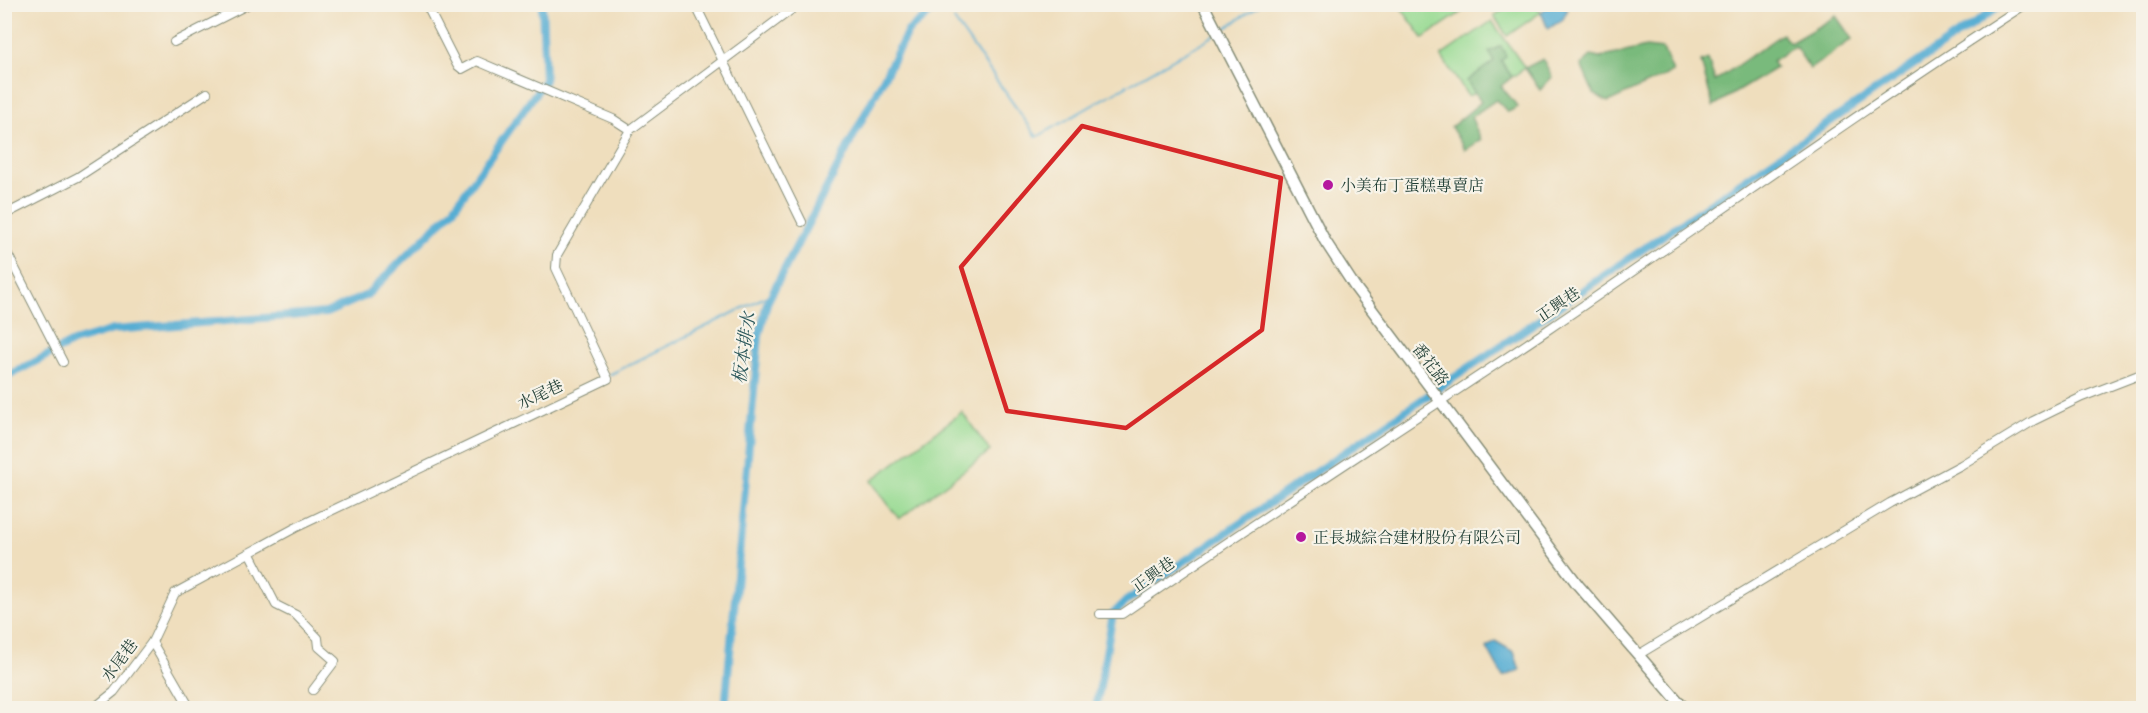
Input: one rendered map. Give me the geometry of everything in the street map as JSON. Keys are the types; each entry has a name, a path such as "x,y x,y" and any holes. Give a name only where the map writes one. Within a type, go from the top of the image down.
{"main road":[{"name":"番花路","path":"1203,4 1325,241 1355,287 1578,585 1684,708"}],"street":[{"path":"174,42 249,4"},
{"path":"426,4 457,65 462,69 477,61 613,119 630,130"},
{"path":"695,4 802,222"},
{"name":"水尾巷","path":"94,708 114,692 152,642 175,592 338,507 608,379 564,287 556,268 556,260 630,130 799,4"},
{"name":"正興巷","path":"1101,614 1122,614 1251,525 1440,401 1945,56 2026,4"},
{"path":"4,215 78,177 207,93"},
{"path":"4,247 63,362"},
{"path":"1638,655 1890,503 1961,465 2033,421 2082,397 2144,373"},
{"path":"250,554 276,605 296,615 318,638 319,647 335,661 313,690"},
{"path":"152,642 190,708"}],"highlighted area":[{"path":"1082,126 1281,178 1262,330 1126,428 1007,411 961,267"}],"green space":[{"path":"1407,4 1472,5 1423,38 1401,8"},
{"path":"1510,5 1536,5 1541,12 1507,36 1494,16"},
{"path":"1836,16 1852,39 1810,69 1795,46 1772,61 1776,68 1713,106 1701,62 1708,59 1715,81 1782,34 1790,43"},
{"path":"1492,21 1525,68 1512,77 1501,61 1500,46 1490,52 1494,61 1467,81 1475,93 1468,96 1441,56"},
{"path":"1501,46 1506,56 1501,61 1512,77 1501,86 1518,107 1508,112 1496,100 1471,117 1481,140 1465,150 1451,127 1481,102 1467,81 1494,61 1489,52"},
{"path":"1646,47 1663,49 1673,72 1608,102 1594,94 1581,65 1591,56 1599,58"},
{"path":"1543,59 1552,77 1540,90 1525,68"},
{"path":"962,412 990,451 899,519 871,481"}],"water":[{"path":"1551,4 1565,5 1568,9 1563,19 1548,29 1541,12"},
{"path":"1495,641 1514,652 1520,670 1503,677 1487,648"}],"waterway":[{"path":"4,378 73,342 113,330 326,313 367,295 452,211 545,80 542,4"},
{"name":"板本排水","path":"725,708 759,336 767,303 908,31 941,4"},
{"path":"1220,32 1261,4"},
{"path":"1096,708 1113,614 1126,601 2003,4"},
{"path":"954,20 1037,137 1215,35"},
{"path":"609,375 773,293"}],"place":[{"name":"小美布丁蛋糕專賣店","path":"1328,185"},
{"name":"正長城綜合建材股份有限公司","path":"1301,537"}]}
